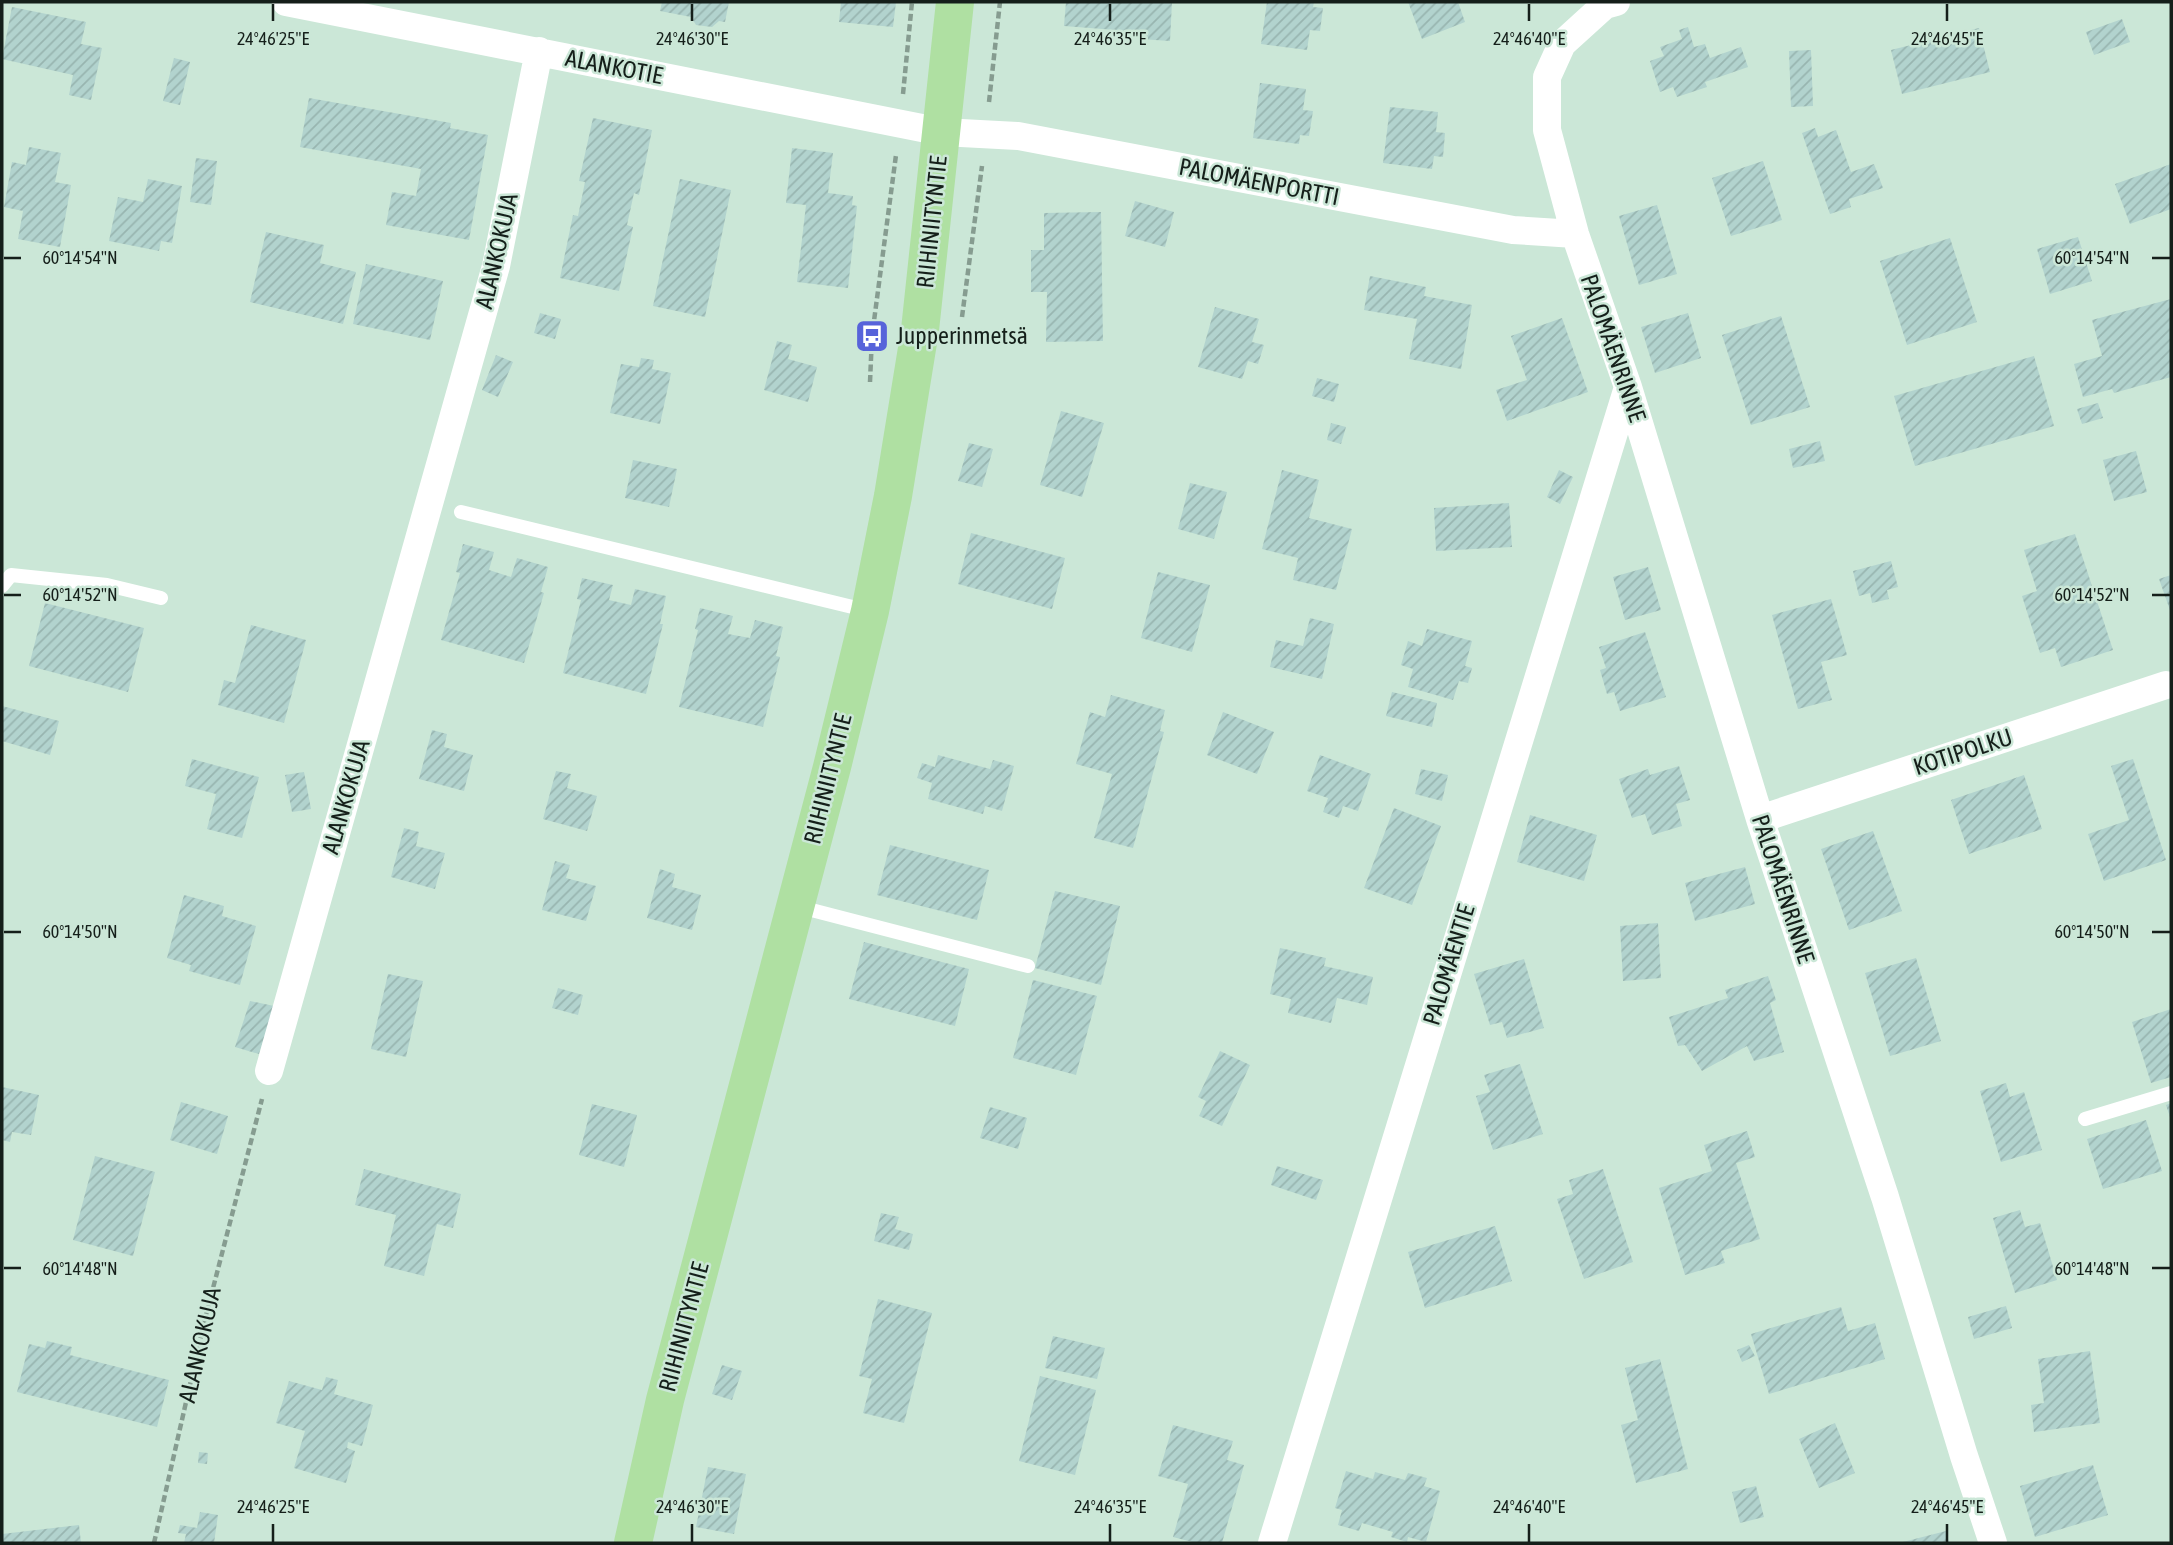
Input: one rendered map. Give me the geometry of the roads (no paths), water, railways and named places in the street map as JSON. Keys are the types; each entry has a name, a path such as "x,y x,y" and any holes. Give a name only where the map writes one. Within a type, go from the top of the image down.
{"main road":[{"name":"RIIHINIITYNTIE","path":"633,1543 665,1400 870,611 894,496 920,330 955,2"}],"street":[{"name":"ALANKOTIE","path":"286,2 942,132"},
{"name":"PALOMÄENRINNE","path":"1616,2 1605,5 1562,44 1547,77 1547,130 1575,234 1628,387 1760,819 1885,1197 1993,1543"},
{"name":"ALANKOKUJA","path":"269,1071 496,265 539,51"},
{"name":"PALOMÄENPORTTI","path":"942,132 1018,136 1513,230 1575,234"},
{"name":"PALOMÄENTIE","path":"1272,1543 1628,387"},
{"name":"KOTIPOLKU","path":"1760,819 2166,685"}],"lane":[{"path":"461,512 870,611"},
{"path":"2,586 11,575 107,585 161,598"},
{"path":"795,906 1028,966"},
{"path":"2085,1119 2171,1093"}],"place":[{"name":"Jupperinmetsä","path":"872,336"}]}
